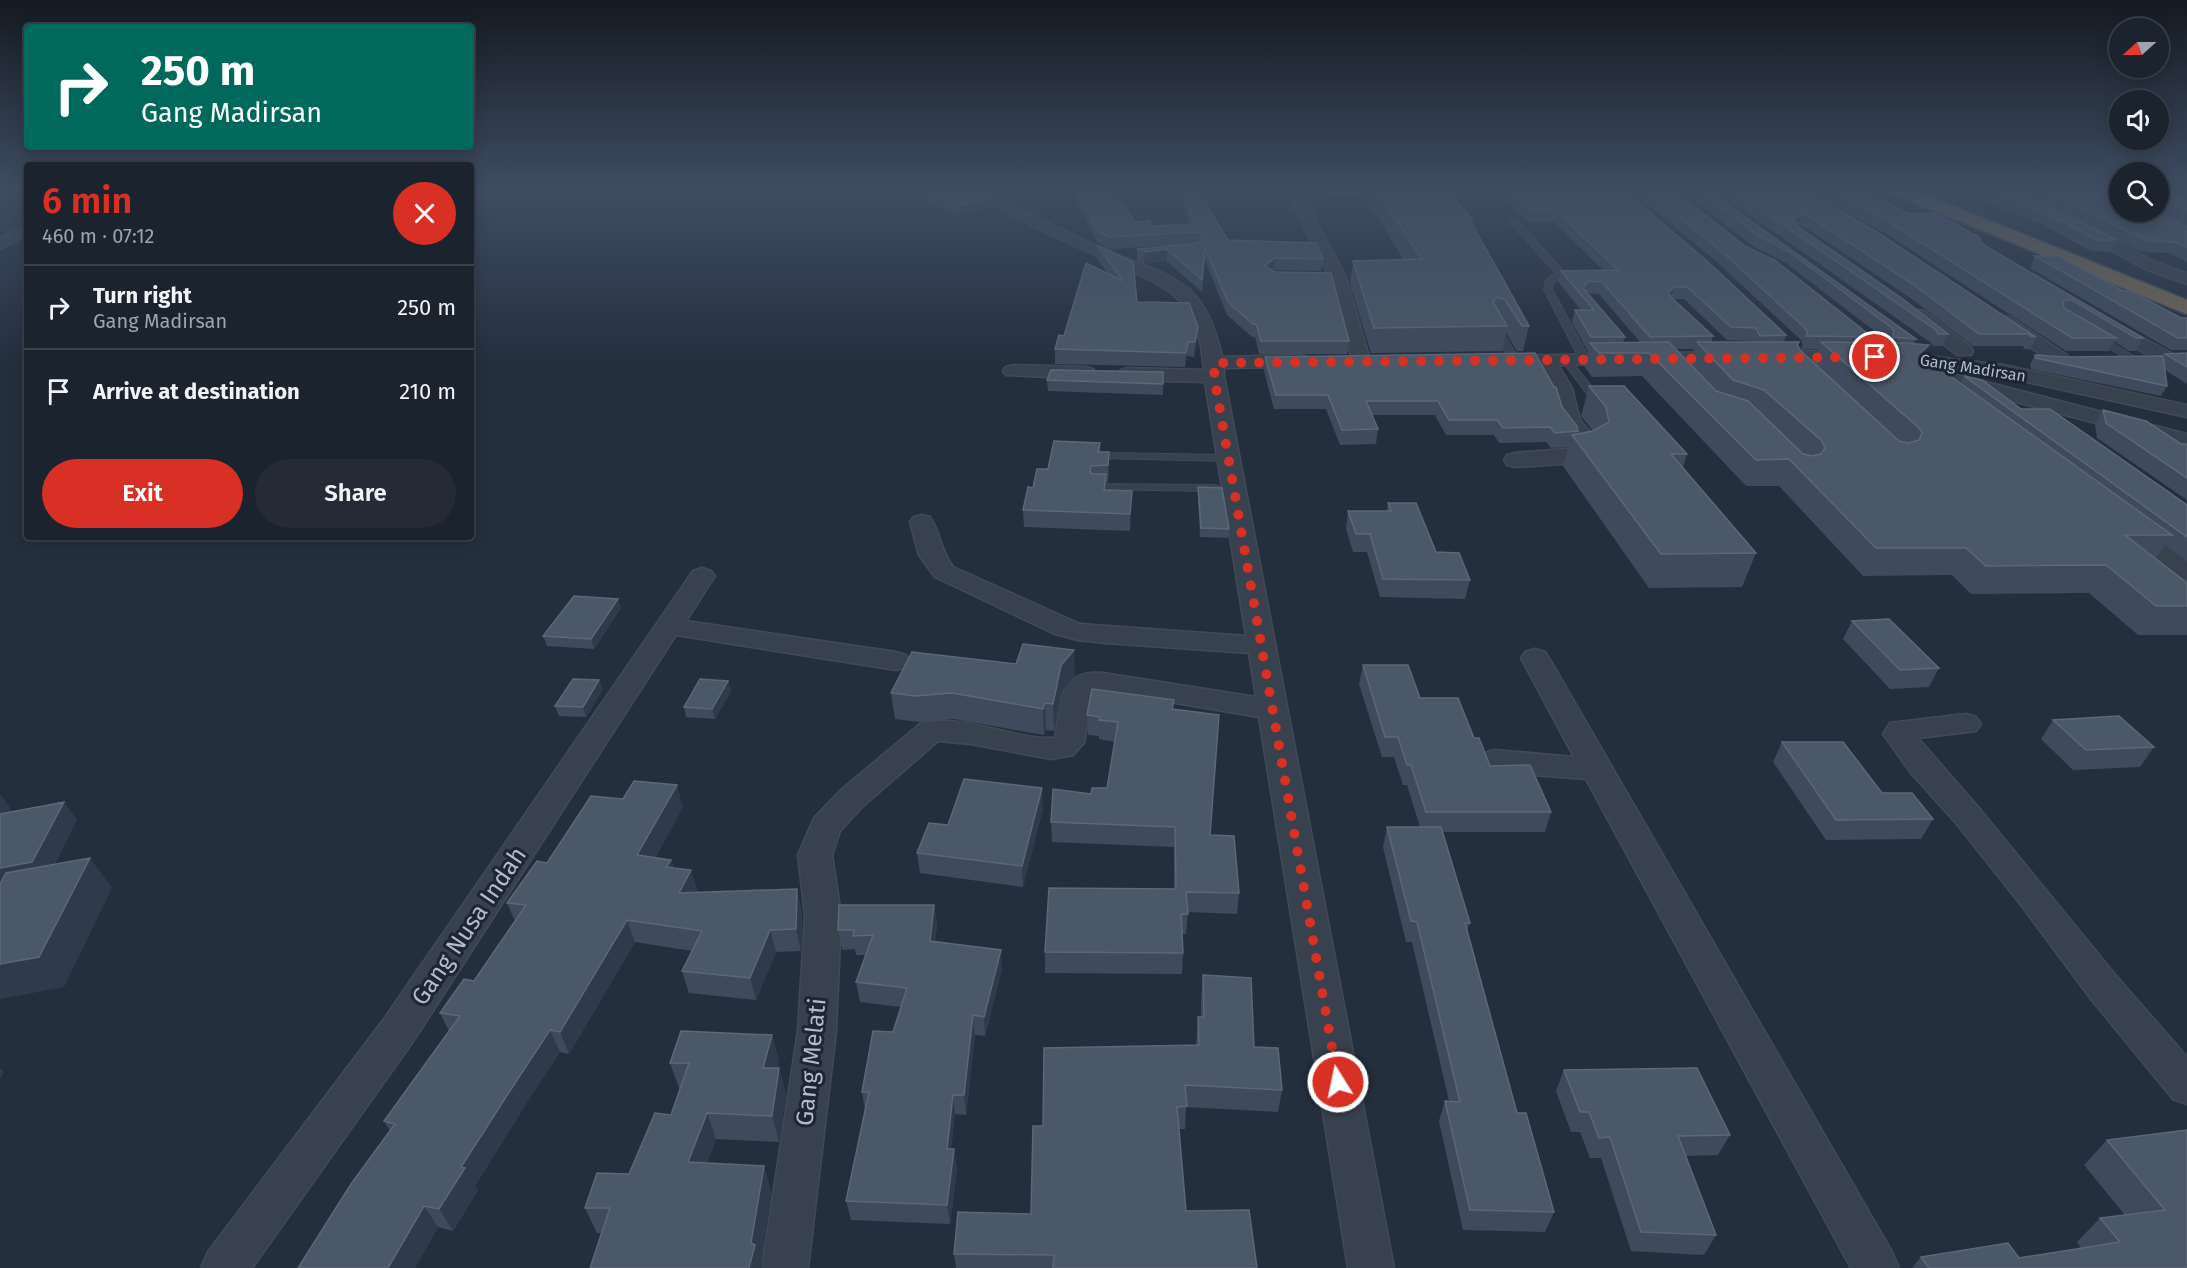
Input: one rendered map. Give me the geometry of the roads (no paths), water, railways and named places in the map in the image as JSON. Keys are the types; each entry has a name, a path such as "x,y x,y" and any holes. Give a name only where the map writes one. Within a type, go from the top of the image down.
{"highway":[{"path":"2023,247 2187,308"},
{"path":"2070,247 2187,294"}],"street":[{"path":"1089,247 1169,284 1186,297 1198,312 1215,370 1271,710 1371,1268"},
{"path":"1323,247 1338,278 1361,360"},
{"path":"2116,247 2151,266 2187,279"},
{"path":"1107,256 1139,253"},
{"path":"1316,278 1338,278"},
{"path":"1905,305 1964,351"},
{"path":"1991,312 2061,359"},
{"path":"2092,324 2166,358"},
{"path":"1627,342 1641,359"},
{"path":"1794,357 1874,346 1964,351 2015,357 2081,359"},
{"path":"1733,348 1932,383 1971,384 2185,441"},
{"name":"Gang Madirsan","path":"1479,360 1670,359 1733,348 1794,357 1940,361 2004,371 2187,411"},
{"path":"2102,359 2187,358"},
{"path":"1670,359 1686,376"},
{"path":"1338,361 1384,360"},
{"path":"1515,460 1578,455 1588,451 1585,439 1570,421 1555,360"},
{"path":"1012,371 1215,370 1316,361"},
{"path":"1932,383 1959,405"},
{"path":"2030,398 2034,405 2067,430"},
{"path":"2119,520 2150,547 2187,572"},
{"path":"922,522 932,555 944,572 1064,628 1106,635 1260,645"},
{"name":"Gang Nusa Indah","path":"224,1268 398,1031 702,576"},
{"path":"667,626 896,661"},
{"path":"1535,658 1876,1268"},
{"name":"Gang Melati","path":"785,1268 817,1031 823,915 815,855 826,826 852,798 931,731 970,734 1051,749 1062,748 1069,743 1078,689 1083,683 1094,681 1271,710"},
{"path":"1966,724 1901,730 1898,734 1922,765 1967,814 2104,988 2187,1086"},
{"path":"1494,761 1596,769"}],"lane":[{"path":"1537,247 1561,274 1550,282 1548,289 1586,360"},
{"path":"2092,324 2133,359"},
{"path":"1494,325 1515,361"},
{"path":"1555,360 1607,412"},
{"path":"1104,456 1231,473"},
{"path":"1096,487 1231,473"}]}
